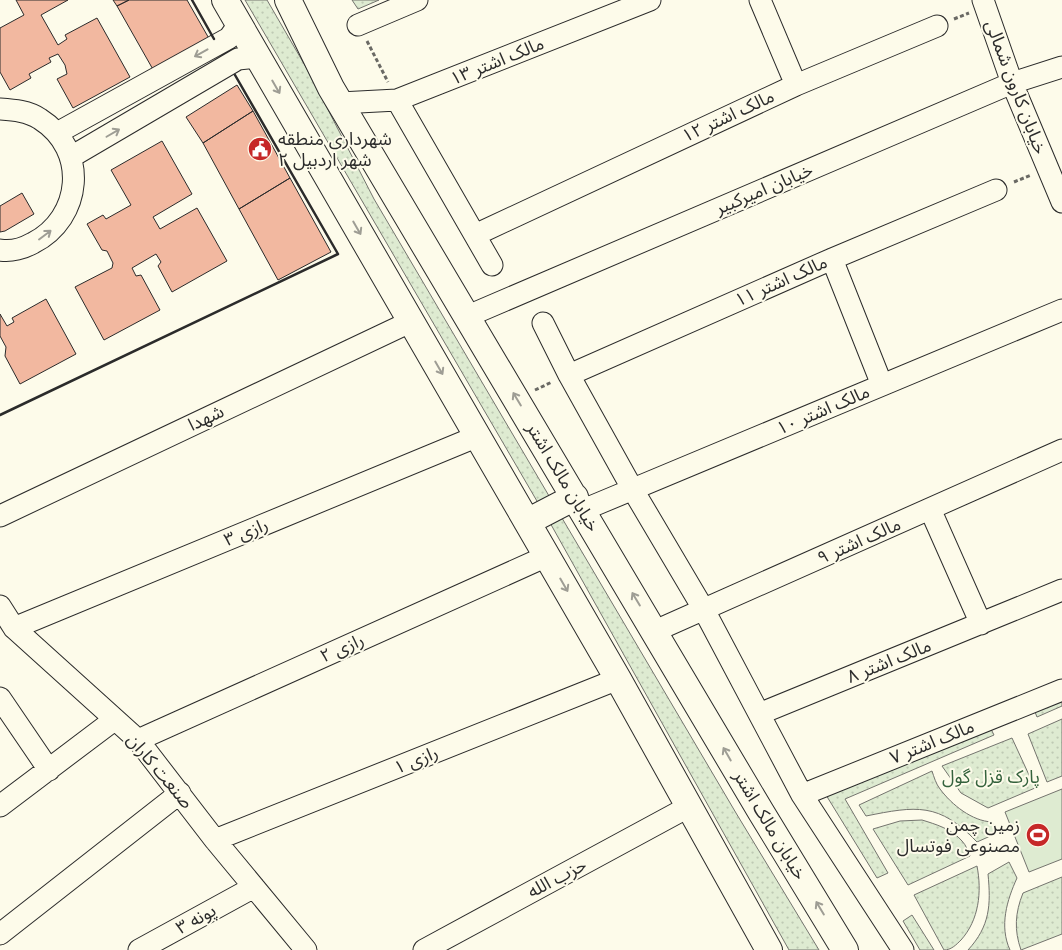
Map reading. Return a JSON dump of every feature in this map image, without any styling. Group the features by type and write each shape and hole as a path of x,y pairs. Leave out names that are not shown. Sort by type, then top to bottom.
{"main road":[{"path":"225,0 618,679 769,950"},
{"name":"خیابان مالک اشتر","path":"288,0 340,103 845,950"},
{"path":"527,522 579,504"}],"street":[{"path":"358,26 417,0"},
{"name":"مالک اشتر ۱۳","path":"340,103 397,100 650,0"},
{"path":"760,0 796,84"},
{"name":"خیابان کارون شمالی","path":"984,3 1012,83 1062,202"},
{"path":"57,133 229,38 239,24"},
{"name":"مالک اشتر ۱۲","path":"475,235 796,84 937,26"},
{"path":"70,157 238,59 258,57"},
{"name":"خیابان امیرکبیر","path":"468,316 1012,83 1062,67"},
{"path":"397,100 492,265"},
{"path":"0,109 20,110 40,119 57,133 70,157 74,179 71,201 61,221 46,237 26,247 0,250"},
{"name":"مالک اشتر ۱۱","path":"569,375 832,259 996,190"},
{"path":"832,259 882,385"},
{"name":"مالک اشتر ۱۰","path":"579,504 633,490 1062,310"},
{"name":"شهدا","path":"0,516 412,321"},
{"path":"543,323 569,375 633,490 704,610 802,795 903,950"},
{"name":"رازی ۳","path":"14,628 478,436"},
{"name":"مالک اشتر ۹","path":"655,631 1062,450"},
{"path":"930,510 981,624"},
{"name":"رازی ۲","path":"138,740 546,556"},
{"name":"مالک اشتر ۸","path":"759,714 1062,590"},
{"name":"صنعت کاران","path":"0,606 14,628 138,740 215,840 306,950"},
{"name":"رازی ۱","path":"215,840 618,679"},
{"name":"مالک اشتر ۷","path":"802,795 1062,690"},
{"path":"0,698 49,770"},
{"path":"0,806 114,720"},
{"path":"0,934 180,793"},
{"name":"حزب الله","path":"424,950 690,806"},
{"name":"پونه ۳","path":"139,950 254,887"}],"path":[{"path":"937,26 984,3"},
{"path":"358,26 397,100"},
{"path":"996,190 1048,168"},
{"path":"516,399 569,375"}],"green space":[{"path":"245,0 267,0 307,69 374,199 552,501 541,508"},
{"path":"352,0 379,0 358,9"},
{"path":"559,513 819,950 789,950 549,521"},
{"name":"پارک قزل گول","path":"1062,695 1062,706 1037,717 1033,707"},
{"name":"پارک قزل گول","path":"1062,719 1062,776 1047,782 1028,734"},
{"name":"پارک قزل گول","path":"989,725 994,735 845,799 888,873 877,878 826,795"},
{"name":"پارک قزل گول","path":"1012,738 1035,788 988,808 961,793 942,766"},
{"name":"پارک قزل گول","path":"932,771 939,787 950,801 977,819 992,822 997,833 977,842 951,820 926,810 899,810 866,816 859,805"},
{"name":"زمین چمن مصنوعی فوتسال","path":"1062,789 1062,859 1029,872 1005,812"},
{"name":"پارک قزل گول","path":"922,820 953,833 967,848 970,856 908,885 873,829 900,821"},
{"path":"1009,862 1017,878 1007,904 1005,922 1005,932 1010,950 968,950 985,924 989,905 988,874"},
{"path":"977,866 979,896 972,924 957,944 944,950 914,895"},
{"path":"1062,877 1062,934 1021,950 1016,921 1023,893"},
{"path":"912,915 934,950 920,950 903,921"}],"building":[{"path":"16,0 68,0 41,15 58,45 67,39 65,35 97,18 130,77 73,108 57,79 67,74 65,65 58,54 49,58 51,62 29,74 31,78 10,90 0,72 0,28 24,15"},
{"path":"113,0 129,0 117,6"},
{"path":"129,0 187,0 211,42 155,73 117,6"},
{"path":"237,85 253,111 203,143 186,117"},
{"path":"253,111 290,178 239,209 203,143"},
{"path":"162,141 192,194 153,217 160,229 197,208 227,261 172,292 158,266 161,262 156,254 132,268 136,276 141,275 160,310 104,340 75,287 112,268 113,263 107,251 102,250 87,224 103,215 106,219 131,205 111,170"},
{"path":"290,178 331,252 278,280 239,209"},
{"path":"22,193 34,214 0,232 0,206"},
{"path":"46,299 76,354 20,384 5,356 6,347 0,336 0,314 7,326 14,322 12,318"}],"wall":[{"path":"192,0 214,39"},
{"path":"0,415 338,254 235,75"}],"place":[{"name":"شهرداری منطقه ۲ شهر اردبیل","path":"260,149"},
{"name":"زمین چمن مصنوعی فوتسال","path":"1038,835"}]}
